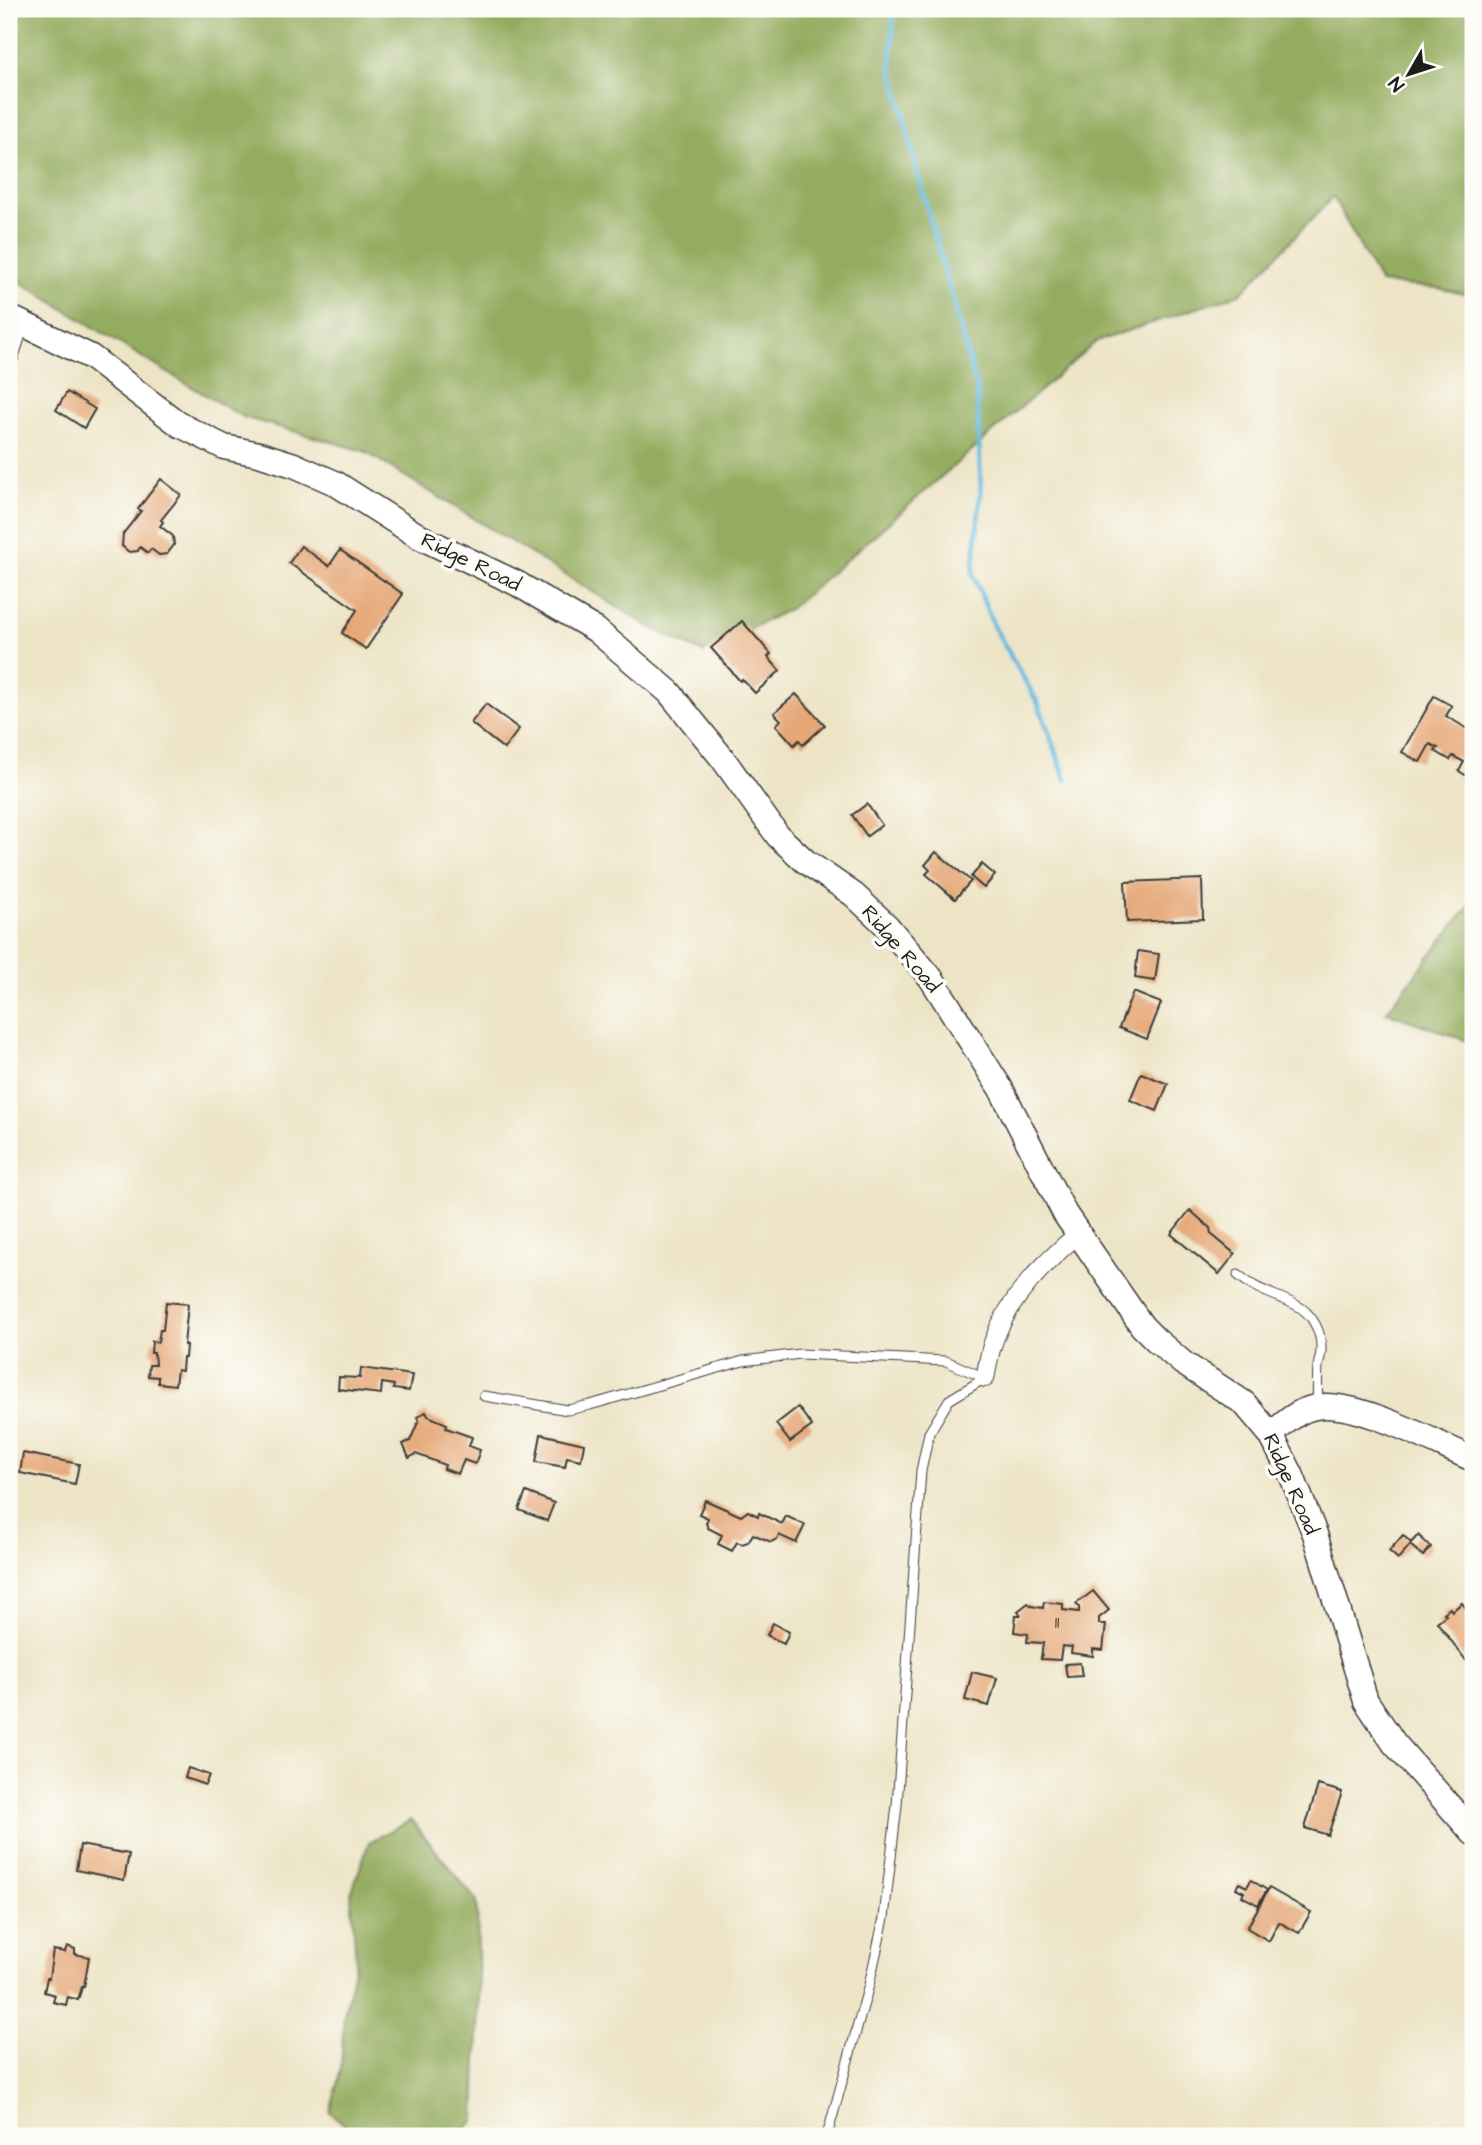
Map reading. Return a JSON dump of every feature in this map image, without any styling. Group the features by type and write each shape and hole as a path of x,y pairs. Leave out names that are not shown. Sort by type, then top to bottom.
{"street":[{"path":"9,357 14,321"},
{"name":"Ridge Road","path":"14,321 91,357 180,425 224,447 294,465 335,483 420,537 516,583 596,630 669,692 723,759 778,836 805,861 854,895 887,926 931,978 1001,1089 1041,1170 1078,1234 1129,1308 1156,1340 1183,1363 1244,1402 1271,1435 1291,1474 1315,1534 1366,1701 1394,1743 1473,1833"},
{"path":"985,1378 994,1340 1017,1296 1056,1253 1078,1234"},
{"path":"1271,1435 1293,1417 1317,1407 1337,1406 1361,1411 1473,1459"}],"lane":[{"path":"1238,1275 1251,1286 1298,1306 1310,1317 1319,1332 1321,1350 1317,1407"},
{"path":"484,1396 568,1410 743,1361 800,1354 946,1361 985,1378"},
{"path":"827,2136 869,1985 884,1919 897,1805 921,1471 929,1433 949,1400 985,1378"}],"green space":[{"path":"9,9 1473,9 1473,296 1437,288 1380,283 1333,197 1240,294 1097,341 791,608 703,653 650,627 364,451 243,417 9,275"},
{"path":"1473,901 1473,1043 1386,1012"},
{"path":"411,1820 477,1901 479,1999 475,2120 457,2136 368,2136 354,2133 330,2112 341,2069 344,2016 356,1959 351,1894 369,1842"}],"building":[{"path":"67,392 95,409 84,428 56,410"},
{"path":"161,479 181,495 161,520 163,522 160,526 173,536 174,545 167,554 159,555 151,549 148,553 140,547 138,551 129,552 122,546 123,534"},
{"path":"301,546 329,566 340,550 403,594 366,649 342,633 357,610 289,563"},
{"path":"742,621 771,654 768,657 780,671 755,693 742,679 740,681 711,648"},
{"path":"796,694 825,725 803,745 799,740 794,745 776,725 781,720 774,713"},
{"path":"1434,696 1452,706 1446,716 1473,732 1473,780 1459,771 1464,762 1453,756 1450,760 1435,751 1438,748 1430,744 1420,762 1402,752"},
{"path":"486,704 519,729 504,749 471,723"},
{"path":"867,804 882,825 867,836 852,815"},
{"path":"936,852 971,881 955,899 926,874 930,870 925,865"},
{"path":"982,864 995,875 984,888 971,877"},
{"path":"1202,879 1203,919 1127,922 1125,882"},
{"path":"1138,951 1159,954 1155,981 1135,978"},
{"path":"1133,992 1161,1003 1147,1039 1119,1028"},
{"path":"1141,1073 1168,1084 1157,1111 1130,1100"},
{"path":"1190,1210 1210,1228 1211,1234 1235,1254 1219,1274 1171,1234"},
{"path":"166,1302 188,1304 185,1358 182,1371 177,1370 175,1385 158,1383 158,1377 148,1376 149,1365 155,1365 154,1353 151,1353 152,1341 158,1342 160,1330 163,1330"},
{"path":"361,1368 412,1375 409,1391 393,1389 394,1385 382,1383 381,1394 338,1389 339,1377 360,1378"},
{"path":"798,1407 812,1426 790,1442 776,1424"},
{"path":"426,1412 428,1416 447,1424 446,1428 472,1437 469,1446 480,1450 475,1464 464,1460 458,1474 444,1469 445,1465 416,1454 409,1458 403,1444 410,1441 419,1420 417,1417"},
{"path":"541,1434 584,1444 581,1460 567,1457 565,1467 536,1462"},
{"path":"23,1453 79,1464 75,1484 20,1473"},
{"path":"526,1492 554,1503 547,1521 519,1510"},
{"path":"705,1500 741,1516 748,1511 758,1516 759,1513 782,1524 786,1516 805,1525 796,1543 779,1535 771,1542 753,1534 748,1542 737,1542 732,1551 718,1544 722,1535 708,1528 708,1518 699,1514"},
{"path":"1403,1535 1411,1543 1418,1535 1431,1547 1423,1556 1410,1545 1398,1559 1389,1551"},
{"path":"1093,1591 1109,1610 1099,1618 1099,1624 1106,1624 1103,1650 1093,1649 1093,1656 1071,1653 1072,1647 1062,1646 1060,1660 1041,1659 1043,1643 1027,1642 1028,1634 1014,1632 1016,1615 1021,1615 1018,1611 1028,1603 1043,1608 1044,1602 1063,1604 1063,1610 1079,1612 1076,1604"},
{"path":"1462,1603 1473,1618 1473,1660 1468,1663 1437,1622 1450,1608 1452,1611"},
{"path":"773,1623 789,1632 784,1644 767,1635"},
{"path":"1080,1663 1082,1676 1067,1677 1065,1664"},
{"path":"972,1672 997,1678 989,1706 965,1700"},
{"path":"188,1768 209,1775 205,1785 185,1778"},
{"path":"1318,1785 1342,1792 1328,1835 1305,1828"},
{"path":"80,1845 129,1854 124,1880 76,1870"},
{"path":"1251,1880 1267,1890 1258,1905 1242,1896 1244,1892 1236,1888 1239,1883 1247,1887"},
{"path":"1269,1888 1311,1912 1299,1933 1279,1922 1269,1941 1247,1928"},
{"path":"67,1946 75,1949 75,1954 89,1957 84,1987 78,2000 68,1997 66,2005 53,2002 55,1995 44,1992 53,1950 65,1952"}],"waterway":[{"path":"894,9 891,63 919,178 977,389 981,490 973,574 994,627 1038,703 1066,780"}]}
